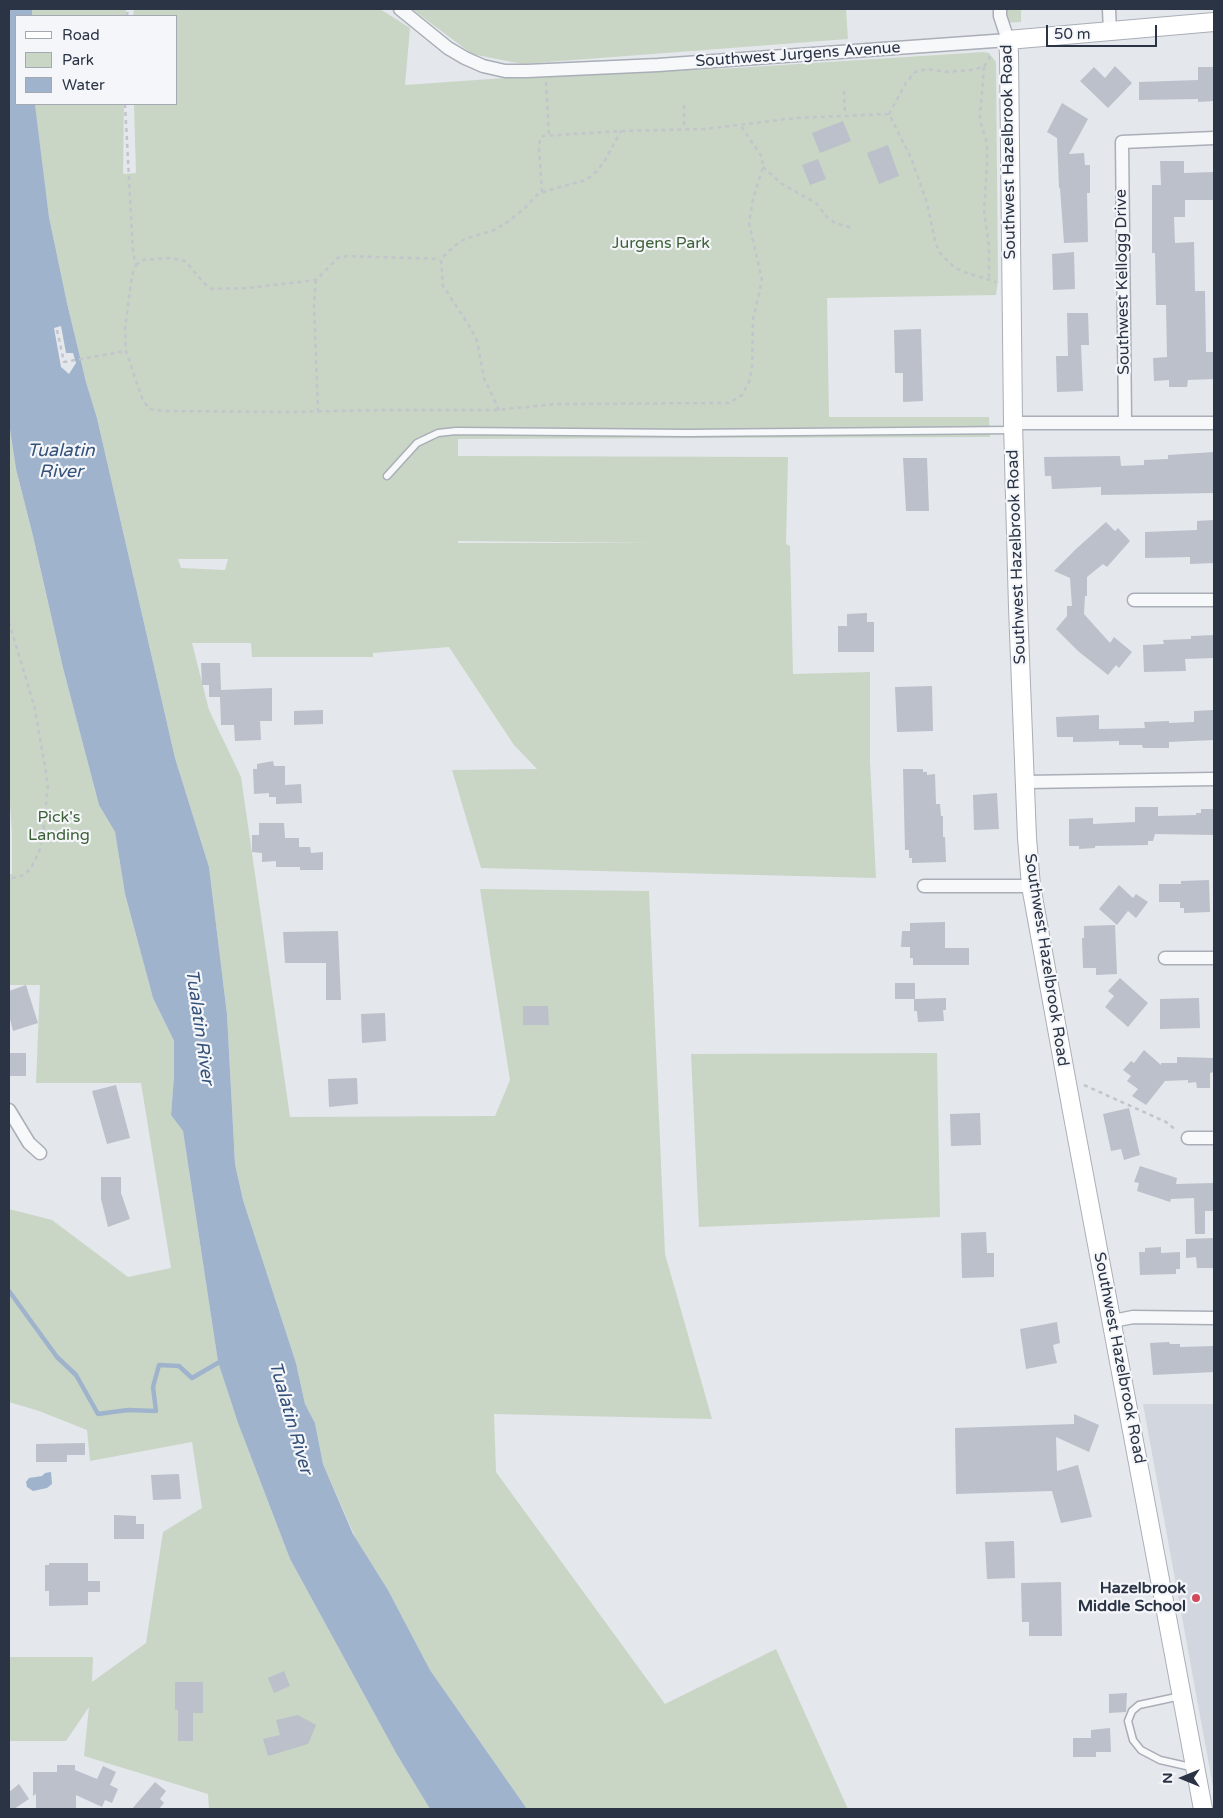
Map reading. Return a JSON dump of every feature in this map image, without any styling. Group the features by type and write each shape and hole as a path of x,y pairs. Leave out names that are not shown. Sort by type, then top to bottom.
{"street":[{"name":"Southwest Jurgens Avenue","path":"400,9 448,48 483,66 505,71 545,71 658,65 1008,40 1214,22"},
{"name":"Southwest Hazelbrook Road","path":"1000,9 1000,16 1008,40 1013,426 1018,607 1027,838 1032,886 1068,1089 1204,1809"},
{"path":"1109,9 1110,32"},
{"name":"Southwest Kellogg Drive","path":"1125,422 1122,142 1214,138"},
{"path":"1013,426 1125,422 1214,423"},
{"path":"1134,600 1214,600"},
{"path":"1026,782 1214,779"},
{"path":"924,886 1032,886"},
{"path":"1165,958 1214,958"},
{"path":"9,1110 29,1143 40,1153"},
{"path":"1188,1138 1214,1138"},
{"path":"1113,1321 1133,1317 1214,1318"}],"lane":[{"path":"387,476 417,443 438,433 456,431 688,433 1013,426"},
{"path":"1182,1696 1139,1705 1132,1711 1128,1721 1133,1740 1141,1750 1160,1760 1196,1769"}],"path":[{"path":"989,279 984,211 987,166 986,142 980,124 980,117 984,66 992,53"},
{"path":"889,114 906,83 915,72 928,69 944,72 984,66"},
{"path":"545,71 549,136"},
{"path":"844,91 845,115"},
{"path":"125,105 136,264 132,275 125,329 126,351 143,402 150,409 228,412 499,410 556,404 729,403 742,395 747,388 751,375 753,320 762,280 749,223 763,167 762,157 741,126"},
{"path":"684,105 684,129"},
{"path":"889,114 912,160 927,204 939,252 954,267 964,272 1012,287"},
{"path":"542,192 540,143 544,136 741,126 796,118 889,114"},
{"path":"499,410 484,378 477,341 443,286 441,260 453,247 465,239 494,230 509,222 542,192 586,180 604,162 620,131"},
{"path":"763,167 782,184 816,203 826,216 835,223 852,228"},
{"path":"136,264 142,260 170,258 185,261 205,284 212,289 248,288 316,280 339,257 441,260"},
{"path":"316,280 314,304 318,412"},
{"path":"57,330 64,362 126,351"},
{"path":"9,622 35,709 48,785 38,852 31,868 24,875 9,879"},
{"path":"1068,1089 1083,1084 1166,1122 1188,1138"}],"shaded area":[{"name":"Hazelbrook Middle School","path":"1143,1404 1214,1404 1214,1792"}],"green space":[{"path":"32,9 126,9 126,15 32,15"},
{"name":"Jurgens Park","path":"134,9 380,9 410,28 405,85 519,77 736,68 984,52 989,53 996,62 998,281 996,295 827,298 829,417 989,417 990,437 458,439 458,456 788,457 786,544 790,546 793,674 870,672 870,761 876,878 481,868 452,770 537,769 514,745 449,647 373,653 373,657 252,657 251,643 192,643 209,710 241,777 290,1117 495,1116 510,1080 480,889 649,891 665,1254 712,1419 494,1414 496,1472 665,1704 776,1649 848,1809 527,1809 430,1670 388,1590 356,1539 323,1464 315,1423 305,1404 296,1363 243,1200 235,1164 227,1014 209,867 175,758 97,418 86,382 67,303 49,217 35,105 124,105 123,174 136,173 134,105 178,105 178,15 133,15","holes":["458,541 655,543 458,543","178,559 228,559 225,570 181,568"]},
{"path":"412,9 846,9 848,39 522,64 472,54"},
{"path":"1004,9 1021,9 1021,22 1004,23"},
{"name":"Pick's Landing","path":"9,423 16,469 63,668 99,805 115,832 125,894 153,998 174,1041 171,1115 183,1131 218,1362 238,1423 290,1559 396,1753 430,1809 209,1809 208,1794 84,1756 89,1707 66,1741 9,1741 9,1657 93,1657 92,1682 146,1643 163,1532 202,1508 192,1442 90,1461 87,1430 39,1411 9,1402 9,1209 52,1220 128,1277 171,1268 141,1083 36,1083 40,985 9,985 9,874 12,874 12,833 9,789"},
{"path":"937,1053 940,1217 699,1227 691,1054"}],"water":[{"name":"Tualatin River","path":"9,9 32,9 32,15 15,15 15,105 35,105 49,217 67,303 86,382 97,418 175,758 209,867 227,1014 235,1164 243,1200 296,1363 305,1404 315,1423 323,1464 353,1534 388,1590 430,1670 527,1809 430,1809 396,1753 290,1559 238,1423 218,1362 183,1131 171,1115 174,1041 153,998 125,894 115,832 99,805 63,668 16,469 9,423"},
{"path":"51,1472 52,1484 47,1488 33,1491 27,1487 26,1482 29,1478"}],"pier":[{"path":"61,326 66,353 73,353 76,363 69,374 61,367 54,328"}],"building":[{"path":"1115,66 1132,83 1108,108 1080,81 1094,67 1105,78"},
{"path":"1198,67 1214,67 1214,101 1198,102 1198,99 1139,100 1139,82 1198,80"},
{"path":"1062,103 1088,119 1069,154 1084,153 1085,165 1090,165 1090,193 1087,193 1088,242 1064,243 1057,138 1047,132"},
{"path":"843,121 851,141 820,153 812,133"},
{"path":"888,145 899,176 879,184 867,153"},
{"path":"818,159 826,179 810,185 802,165"},
{"path":"1160,161 1184,161 1184,173 1214,172 1214,200 1185,200 1185,217 1174,217 1175,243 1194,242 1195,291 1205,291 1206,352 1214,352 1214,379 1188,380 1187,387 1169,387 1169,380 1154,381 1153,358 1167,357 1166,305 1156,305 1155,253 1152,253 1152,185 1161,185"},
{"path":"1074,252 1075,289 1053,290 1052,254"},
{"path":"1067,313 1088,313 1089,345 1081,345 1083,391 1057,392 1056,356 1068,356"},
{"path":"921,329 923,401 903,402 903,373 895,373 894,330"},
{"path":"1214,452 1214,493 1101,495 1101,487 1052,489 1051,476 1045,476 1044,457 1120,456 1121,466 1144,465 1144,460 1168,459 1168,455"},
{"path":"903,458 927,458 929,511 906,511"},
{"path":"1214,520 1214,563 1190,564 1190,557 1145,558 1145,532 1197,530 1197,521"},
{"path":"1106,522 1115,531 1118,528 1130,541 1107,567 1103,564 1087,577 1087,596 1085,596 1084,614 1110,643 1114,637 1132,652 1119,668 1116,665 1108,675 1078,651 1056,629 1067,616 1067,606 1072,606 1070,578 1054,571"},
{"path":"867,613 867,622 874,622 874,652 838,652 838,626 847,626 847,614"},
{"path":"1214,635 1214,658 1185,659 1186,671 1144,672 1143,645 1164,644 1163,640 1191,639 1191,636"},
{"path":"201,663 220,663 221,690 272,688 272,721 260,721 261,740 235,741 234,725 221,725 220,697 209,697 209,685 202,685"},
{"path":"932,686 933,731 897,732 895,687"},
{"path":"323,710 323,724 294,725 294,711"},
{"path":"1214,710 1214,740 1169,742 1169,748 1143,748 1142,745 1119,745 1119,741 1073,742 1073,737 1057,737 1056,717 1099,715 1099,729 1145,728 1144,722 1194,722 1194,711"},
{"path":"273,761 274,766 285,766 285,785 301,784 302,803 276,804 276,797 269,797 269,793 254,794 253,769 257,769 257,764"},
{"path":"903,769 923,769 923,772 927,772 927,775 935,774 936,804 940,804 941,816 943,816 946,862 912,863 912,858 909,858 909,850 905,850"},
{"path":"997,793 999,829 974,830 973,795"},
{"path":"1135,807 1158,807 1158,816 1196,815 1196,813 1201,813 1201,809 1214,809 1214,835 1155,834 1153,841 1148,841 1148,845 1095,846 1095,848 1079,849 1079,846 1069,846 1069,819 1093,818 1093,824 1135,822"},
{"path":"259,823 284,823 285,838 299,838 299,847 310,847 311,853 323,852 323,870 300,870 300,867 276,867 276,861 262,862 262,853 252,852 252,835 259,835"},
{"path":"1209,880 1210,912 1184,913 1184,908 1180,908 1180,902 1159,902 1159,884 1181,884 1181,881"},
{"path":"1119,885 1133,898 1136,894 1148,902 1136,918 1128,911 1117,925 1099,909"},
{"path":"945,922 945,948 969,948 969,965 913,965 913,958 910,958 910,947 901,947 902,931 910,931 910,923"},
{"path":"1115,925 1117,974 1096,975 1096,968 1083,968 1082,938 1084,938 1084,926"},
{"path":"338,931 341,1000 326,1000 326,963 285,963 283,932"},
{"path":"1120,978 1148,1003 1128,1027 1105,1007 1114,996 1108,991"},
{"path":"895,983 915,983 915,999 946,998 946,1010 943,1010 944,1021 918,1022 917,1011 914,1011 914,999 895,999"},
{"path":"26,985 38,1023 13,1031 9,1015 9,991"},
{"path":"1199,998 1200,1028 1160,1029 1160,999"},
{"path":"523,1006 548,1006 549,1025 523,1025"},
{"path":"385,1013 386,1041 362,1043 361,1014"},
{"path":"1144,1050 1161,1065 1161,1063 1177,1063 1177,1057 1214,1058 1214,1072 1210,1073 1210,1088 1197,1088 1196,1082 1188,1083 1188,1080 1165,1081 1146,1105 1132,1096 1138,1089 1127,1081 1131,1076 1123,1070 1131,1061 1134,1063"},
{"path":"10,1053 26,1053 26,1076 10,1076"},
{"path":"357,1078 358,1104 329,1107 328,1079"},
{"path":"116,1085 130,1138 107,1144 92,1091"},
{"path":"1129,1108 1140,1155 1124,1160 1121,1149 1111,1151 1103,1114"},
{"path":"980,1113 981,1145 951,1146 950,1114"},
{"path":"1140,1166 1177,1178 1176,1184 1214,1183 1214,1211 1205,1211 1205,1234 1195,1234 1194,1198 1171,1199 1170,1202 1137,1191 1139,1183 1134,1182"},
{"path":"101,1177 121,1177 121,1193 130,1219 108,1227 101,1199"},
{"path":"986,1232 987,1253 994,1253 994,1277 962,1278 961,1233"},
{"path":"1214,1238 1214,1268 1197,1268 1196,1257 1186,1258 1186,1239"},
{"path":"1161,1247 1161,1253 1180,1252 1180,1269 1176,1269 1176,1274 1140,1275 1139,1252 1145,1252 1145,1248"},
{"path":"1057,1322 1060,1343 1053,1345 1057,1363 1026,1369 1020,1329"},
{"path":"1169,1342 1170,1344 1180,1344 1180,1347 1214,1346 1214,1372 1153,1375 1150,1343"},
{"path":"1074,1414 1099,1425 1089,1452 1056,1437 1057,1471 1078,1465 1092,1517 1061,1523 1052,1491 956,1494 955,1428 1074,1424"},
{"path":"85,1443 85,1455 67,1455 67,1462 36,1462 36,1444"},
{"path":"179,1474 181,1499 153,1500 151,1475"},
{"path":"114,1515 136,1516 136,1524 144,1524 144,1539 114,1539"},
{"path":"1014,1541 1015,1578 987,1579 985,1542"},
{"path":"49,1563 88,1563 88,1581 100,1581 100,1592 88,1592 88,1605 49,1606 49,1591 45,1591 45,1565 49,1565"},
{"path":"1061,1582 1062,1636 1029,1636 1029,1622 1022,1622 1021,1583"},
{"path":"284,1671 290,1686 274,1693 268,1678"},
{"path":"175,1682 203,1682 203,1713 193,1713 193,1741 178,1741 178,1710 175,1710"},
{"path":"1127,1693 1126,1712 1109,1713 1109,1694"},
{"path":"298,1715 316,1725 308,1744 268,1756 263,1739 280,1735 276,1720"},
{"path":"1110,1728 1111,1752 1096,1752 1096,1757 1073,1757 1073,1738 1091,1738 1091,1730"},
{"path":"57,1765 75,1765 75,1770 97,1779 103,1766 116,1772 110,1785 118,1789 112,1803 105,1800 102,1807 76,1795 76,1809 36,1809 36,1794 33,1796 33,1772 57,1772"},
{"path":"155,1782 166,1791 160,1799 164,1803 159,1809 132,1809"},
{"path":"19,1784 29,1799 14,1809 9,1809 9,1792"}],"waterway":[{"path":"9,1291 57,1357 76,1375 98,1414 128,1410 156,1411 153,1387 159,1365 179,1366 192,1378 223,1360"}],"place":[{"name":"Hazelbrook Middle School","path":"1196,1598"}]}
